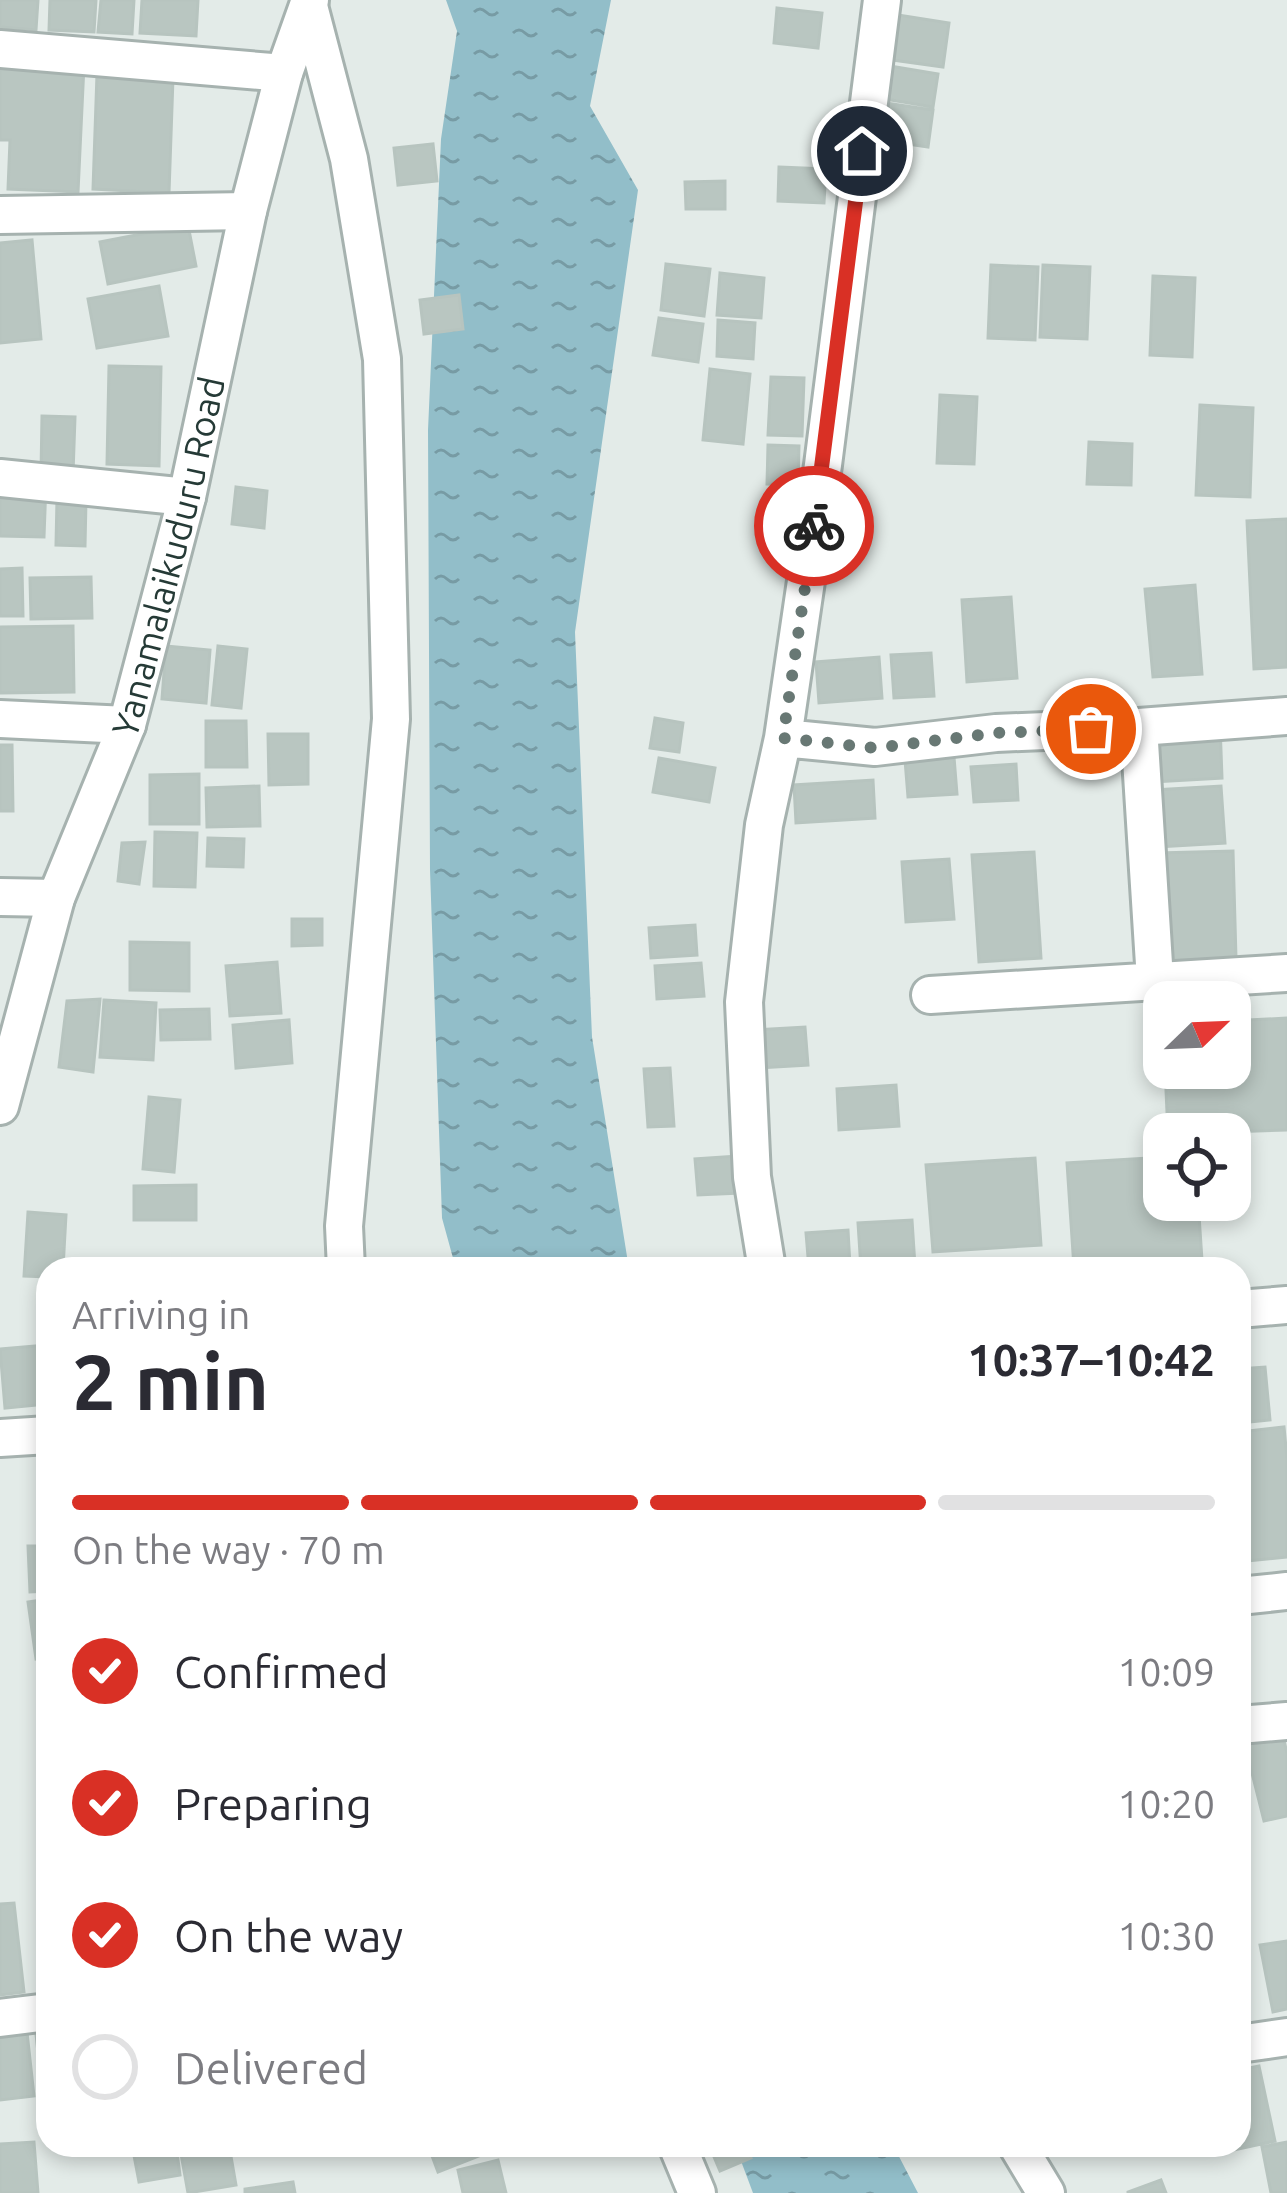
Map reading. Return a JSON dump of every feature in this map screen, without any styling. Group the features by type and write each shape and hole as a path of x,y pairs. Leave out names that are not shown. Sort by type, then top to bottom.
{"street":[{"path":"765,1257 752,1178 744,1002 764,825 783,738 823,465 882,0"},
{"path":"309,3 350,159 382,359 391,719 344,1226 345,1257"},
{"name":"Yanamalaikuduru Road","path":"1,1093 56,898 127,725 188,497 248,212 284,73 309,3"},
{"path":"0,50 284,73"},
{"path":"0,215 248,212"},
{"path":"0,478 188,497"},
{"path":"783,738 875,748 996,733 1287,716"},
{"path":"0,719 127,725"},
{"path":"1139,727 1156,980"},
{"path":"0,897 56,898"},
{"path":"930,995 1287,973"},
{"path":"1251,1308 1287,1305"},
{"path":"0,1438 36,1436"},
{"path":"1251,1595 1287,1592"},
{"path":"1251,1724 1287,1720"},
{"path":"0,2018 36,2014"},
{"path":"1251,2042 1287,2037"},
{"path":"682,2157 697,2193"},
{"path":"1024,2157 1046,2193"}],"water":[{"path":"446,0 611,0 590,106 638,190 575,632 592,1037 627,1257 453,1257 442,1218 430,870 428,430 441,139 457,31"},
{"path":"740,2157 899,2157 918,2193 753,2193"}],"building":[{"path":"0,0 38,0 36,30 0,27"},
{"path":"50,0 96,0 94,32 49,30"},
{"path":"101,0 134,0 132,34 98,32"},
{"path":"142,0 198,0 196,36 140,33"},
{"path":"777,8 822,13 818,48 774,43"},
{"path":"898,15 949,23 943,67 892,60"},
{"path":"0,61 84,65 78,192 8,189 10,140 0,140"},
{"path":"890,66 938,74 933,107 885,99"},
{"path":"97,74 173,78 169,193 93,189"},
{"path":"886,103 933,110 928,147 881,140"},
{"path":"433,144 437,181 398,185 394,148"},
{"path":"779,167 826,169 824,203 778,201"},
{"path":"725,181 725,209 686,209 685,182"},
{"path":"188,225 196,266 108,284 100,242"},
{"path":"32,240 41,339 0,343 0,243"},
{"path":"666,264 710,269 704,316 661,310"},
{"path":"991,265 1038,267 1035,340 988,338"},
{"path":"1043,265 1090,267 1087,339 1040,337"},
{"path":"720,273 764,278 761,318 717,315"},
{"path":"1153,276 1195,278 1192,357 1150,355"},
{"path":"159,286 168,336 97,348 88,299"},
{"path":"459,295 463,329 424,334 420,300"},
{"path":"659,318 703,324 698,362 653,355"},
{"path":"718,320 755,323 753,359 717,356"},
{"path":"109,366 161,367 159,466 107,464"},
{"path":"710,369 750,374 743,444 703,440"},
{"path":"771,377 804,378 802,436 768,435"},
{"path":"940,395 977,397 974,464 937,463"},
{"path":"1200,405 1253,408 1250,497 1196,495"},
{"path":"42,416 75,417 73,474 41,473"},
{"path":"1089,442 1132,444 1131,485 1087,484"},
{"path":"768,445 799,446 798,485 767,484"},
{"path":"0,482 46,483 44,537 0,536"},
{"path":"236,487 267,491 264,528 232,524"},
{"path":"57,499 86,500 85,546 56,545"},
{"path":"1287,519 1287,667 1254,669 1247,521"},
{"path":"22,568 23,616 0,616 0,569"},
{"path":"91,577 92,618 31,619 30,578"},
{"path":"1195,585 1202,674 1153,677 1145,589"},
{"path":"1011,597 1017,678 967,682 962,600"},
{"path":"73,626 74,692 0,693 0,627"},
{"path":"166,646 210,650 206,703 162,699"},
{"path":"218,646 247,649 241,708 212,705"},
{"path":"931,653 934,696 894,698 891,655"},
{"path":"879,657 882,698 819,703 816,662"},
{"path":"655,718 683,723 679,752 650,748"},
{"path":"206,721 246,721 247,767 206,767"},
{"path":"1220,724 1222,778 1154,782 1151,727"},
{"path":"268,734 308,734 308,784 269,785"},
{"path":"0,745 12,745 13,811 0,811"},
{"path":"954,757 957,794 908,797 905,760"},
{"path":"659,758 715,768 709,802 653,792"},
{"path":"1016,764 1018,800 974,802 971,767"},
{"path":"199,774 199,824 150,824 150,775"},
{"path":"873,780 875,818 796,823 794,785"},
{"path":"259,786 260,826 207,827 206,788"},
{"path":"1221,786 1225,843 1158,847 1154,790"},
{"path":"155,832 197,833 195,887 154,886"},
{"path":"208,838 244,839 243,867 207,866"},
{"path":"145,842 139,884 118,881 122,843"},
{"path":"1233,851 1236,958 1162,961 1158,853"},
{"path":"1034,852 1041,958 979,962 972,855"},
{"path":"949,859 954,919 906,922 902,862"},
{"path":"292,919 322,919 322,945 292,946"},
{"path":"695,925 697,955 651,958 649,928"},
{"path":"130,942 189,943 189,991 130,990"},
{"path":"277,962 281,1013 230,1016 226,966"},
{"path":"701,963 704,996 657,999 655,966"},
{"path":"100,999 93,1072 59,1067 67,1001"},
{"path":"104,1000 156,1003 153,1060 100,1057"},
{"path":"209,1009 210,1039 161,1040 160,1010"},
{"path":"1287,1018 1287,1130 1251,1131 1251,1113 1167,1113 1166,1089 1251,1089 1251,1020"},
{"path":"289,1020 292,1063 236,1068 233,1025"},
{"path":"805,1027 808,1065 756,1068 753,1030"},
{"path":"670,1068 674,1126 648,1127 644,1069"},
{"path":"896,1085 899,1126 839,1130 837,1089"},
{"path":"149,1097 180,1100 174,1172 143,1169"},
{"path":"737,1156 740,1193 698,1195 695,1159"},
{"path":"1035,1158 1041,1245 933,1252 926,1165"},
{"path":"1143,1158 1143,1221 1199,1221 1202,1257 1073,1257 1067,1163"},
{"path":"196,1185 196,1220 134,1220 134,1186"},
{"path":"28,1212 66,1215 64,1257 36,1257 36,1276 24,1276"},
{"path":"912,1220 914,1257 860,1257 858,1223"},
{"path":"848,1230 850,1257 808,1257 806,1233"},
{"path":"36,1346 36,1405 5,1408 0,1349"},
{"path":"1265,1367 1270,1420 1251,1422 1251,1368"},
{"path":"1284,1427 1287,1557 1251,1561 1251,1431"},
{"path":"28,1546 36,1546 36,1592 30,1592"},
{"path":"36,1601 36,1659 28,1602"},
{"path":"1282,1732 1287,1753 1287,1816 1264,1821 1251,1769 1251,1739"},
{"path":"14,1903 24,1992 0,1995 0,1904"},
{"path":"1287,1941 1287,2009 1273,2012 1260,1945"},
{"path":"26,2023 34,2096 0,2100 0,2026"},
{"path":"1259,2066 1275,2141 1251,2146 1251,2068"},
{"path":"34,2142 38,2193 0,2193 0,2144"},
{"path":"1287,2142 1287,2193 1271,2193 1262,2147"},
{"path":"134,2157 178,2157 180,2175 139,2182"},
{"path":"182,2157 231,2157 236,2185 188,2193"},
{"path":"432,2157 476,2157 438,2172"},
{"path":"714,2157 751,2157 751,2158 720,2171"},
{"path":"498,2160 506,2193 463,2193 458,2170"},
{"path":"1161,2180 1166,2193 1128,2193 1128,2192"},
{"path":"293,2182 295,2193 245,2193 245,2189"}],"way so far":[{"path":"814,526 783,738 875,748 996,733 1091,729"}],"route":[{"path":"814,526 862,151"}]}
